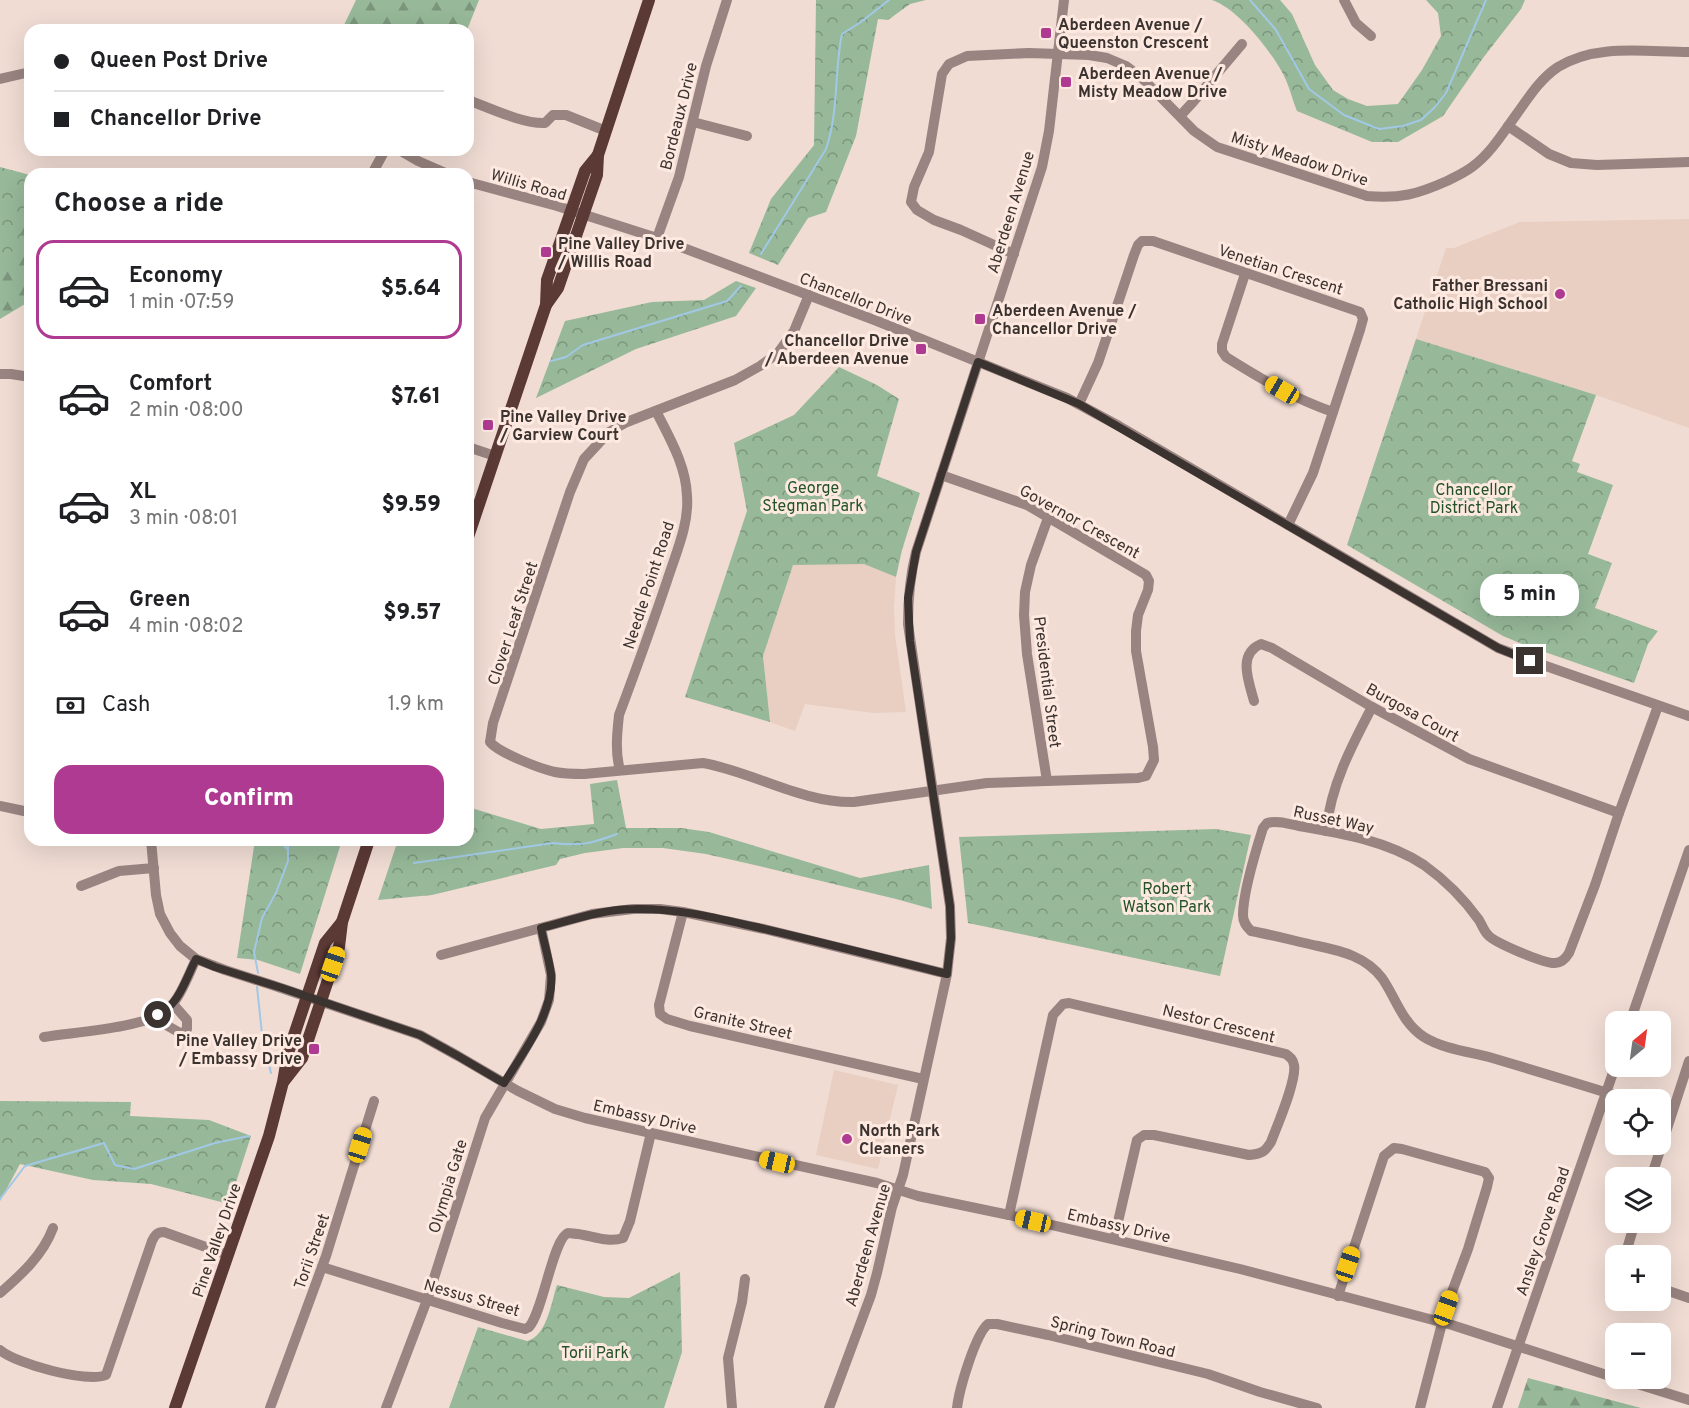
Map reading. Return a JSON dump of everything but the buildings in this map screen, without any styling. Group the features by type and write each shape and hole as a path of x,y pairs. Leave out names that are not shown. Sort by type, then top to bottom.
{"main road":[{"path":"474,519 546,305 558,288 585,171 598,155 649,0"},
{"name":"Pine Valley Drive","path":"283,1082 302,1058 339,947 342,922 367,846"},
{"name":"Pine Valley Drive","path":"175,1408 269,1136 288,1053 325,943 342,922"}],"street":[{"name":"Bordeaux Drive","path":"657,238 679,177 706,66 727,0"},
{"name":"Aberdeen Avenue","path":"829,1408 871,1295 892,1208 903,1175 947,974 951,938 950,906 910,641 908,598 916,552 1042,167 1049,131 1064,0"},
{"path":"1344,0 1356,23 1371,36"},
{"path":"1180,116 1242,44"},
{"name":"Misty Meadow Drive","path":"1014,254 934,220 917,210 911,202 929,152 942,74 949,64 968,56 1018,53 1089,55 1107,58 1126,66 1143,79 1194,131 1217,147 1367,196 1387,198 1424,192 1471,168 1492,147 1544,78 1560,66 1597,52 1689,52"},
{"path":"0,79 24,73"},
{"path":"474,102 518,118 540,123 545,123 553,115 566,115 606,131"},
{"path":"693,122 747,136"},
{"path":"1508,126 1549,154 1571,163 1597,165 1689,162"},
{"path":"409,156 434,168"},
{"name":"Willis Road","path":"474,184 577,213"},
{"name":"Chancellor Drive","path":"577,213 657,238 877,321 1079,404 1498,648 1689,716"},
{"name":"Venetian Crescent","path":"1079,404 1098,363 1134,255 1142,241 1153,241 1360,312 1363,319 1313,473 1288,525"},
{"path":"1245,274 1222,344 1222,351 1226,357 1282,390 1333,412"},
{"name":"Clover Leaf Street","path":"809,296 794,331 778,353 747,374 726,384 627,422 609,432 597,443 580,466 493,723 490,742 494,747 553,772 570,774 703,763 815,799 838,802 854,802 933,789"},
{"path":"0,374 24,376"},
{"name":"Needle Point Road","path":"620,770 616,743 619,715 678,549 687,509 686,485 680,464 674,446 656,411"},
{"path":"474,449 495,456"},
{"name":"Governor Crescent","path":"933,789 987,783 1138,778 1146,776 1154,760 1136,651 1138,615 1148,590 1149,581 1146,575 1027,505 941,475"},
{"name":"Presidential Street","path":"1047,781 1027,654 1024,615 1025,592 1031,565 1048,518"},
{"name":"Burgosa Court","path":"1254,701 1245,666 1250,652 1260,644 1272,648 1372,707 1469,759 1619,813"},
{"name":"Russet Way","path":"1605,1092 1437,1044 1424,1037 1410,1025 1400,1011 1383,979 1362,960 1334,948 1251,931 1245,926 1243,916 1246,894 1263,828 1268,823 1326,831 1370,841 1404,854 1424,865 1453,889 1495,941 1542,961 1554,964 1565,959 1595,885 1658,706"},
{"path":"1326,831 1336,783 1347,753 1372,707"},
{"path":"0,806 24,811"},
{"path":"44,1037 133,1023 158,1015 173,1004 196,959 180,946 164,924 158,904 152,846"},
{"path":"1634,1011 1689,850"},
{"path":"81,886 119,871 154,868"},
{"path":"441,955 592,914 618,910 660,909 802,938 947,974"},
{"name":"Granite Street","path":"683,912 659,1005 660,1014 667,1019 923,1079"},
{"name":"Olympia Gate","path":"386,1408 427,1300 484,1118 541,1022 549,1000 551,975 541,928"},
{"name":"Embassy Drive","path":"196,959 420,1035 531,1098 555,1109 585,1118 877,1183 918,1196 1010,1215 1240,1269 1443,1323 1605,1374"},
{"name":"Nestor Crescent","path":"1010,1215 1053,1015 1063,1004 1068,1003 1165,1025 1290,1056 1294,1067 1291,1085 1271,1142 1266,1150 1259,1154 1249,1155 1154,1135 1144,1135 1137,1140 1114,1239"},
{"path":"158,1015 166,1025 182,1034 187,1029 187,1020 173,1004"},
{"path":"1655,1167 1689,1060"},
{"name":"Ansley Grove Road","path":"1497,1408 1605,1095"},
{"name":"Torii Street","path":"270,1408 322,1267 374,1101"},
{"name":"Nessus Street","path":"322,1267 525,1329 532,1324 536,1315 558,1248 566,1235 570,1233 606,1240 623,1238 630,1221 651,1133"},
{"path":"1338,1296 1384,1156 1394,1148 1402,1149 1485,1172 1489,1178 1468,1249 1446,1308 1420,1408"},
{"path":"0,1293 36,1258 48,1242 53,1228"},
{"path":"0,1350 14,1359 33,1366 99,1378 106,1375 152,1241 158,1232 164,1232 228,1255"},
{"path":"732,1408 728,1358 742,1302 745,1279"},
{"path":"1671,1292 1689,1298"},
{"name":"Spring Town Road","path":"957,1408 975,1346 982,1329 988,1324 997,1324 1208,1374 1317,1408"},
{"name":"Embassy Drive","path":"1653,1389 1689,1400"}],"shaded area":[{"name":"Father Bressani Catholic High School","path":"1689,219 1689,428 1596,395 1416,339 1446,248 1454,248 1520,222"},
{"path":"793,564 864,564 896,577 895,635 906,712 873,713 805,704 795,731 770,722 763,656"},
{"path":"834,1070 898,1085 878,1169 816,1155"}],"green space":[{"path":"356,0 479,0 469,24 344,24"},
{"path":"816,0 926,0 910,4 888,20 878,19 856,136 826,212 808,218 778,265 749,253 771,199 814,145"},
{"path":"1212,0 1280,0 1292,14 1315,65 1333,90 1367,106 1398,104 1422,70 1441,36 1438,13 1426,0 1525,0 1521,9 1483,58 1443,116 1398,142 1372,142 1297,111 1277,63 1261,42 1242,20 1222,4"},
{"path":"0,167 24,173 24,227 0,275"},
{"path":"24,213 24,305 0,319 0,240"},
{"path":"736,281 756,288 736,316 636,349 536,398 565,321 652,302 704,300"},
{"name":"Chancellor District Park","path":"1416,339 1596,395 1572,461 1580,464 1577,472 1613,485 1588,554 1612,563 1595,608 1658,631 1648,644 1634,683 1503,636 1347,545"},
{"name":"George Stegman Park","path":"839,367 877,385 899,399 877,476 920,493 896,577 864,564 793,565 763,656 770,722 685,697 747,511 734,443 794,415"},
{"path":"617,780 626,828 681,828 709,832 860,878 929,865 932,909 759,866 706,854 663,848 623,848 585,853 560,859 556,865 432,895 378,900 396,846 474,846 474,809 541,829 594,824 590,784"},
{"name":"Robert Watson Park","path":"1216,829 1251,835 1220,976 968,923 959,837"},
{"path":"254,846 340,846 300,974 258,960 237,958"},
{"path":"0,1101 131,1102 130,1116 209,1120 251,1136 229,1204 151,1184 93,1180 20,1164 0,1201"},
{"name":"Torii Park","path":"680,1272 682,1352 664,1408 449,1408 478,1327 527,1341 534,1338 544,1326 557,1285 604,1297 629,1298"},
{"path":"1528,1378 1641,1408 1518,1408"}],"waterway":[{"path":"761,254 826,149 833,121 842,34 889,0"},
{"path":"1250,0 1276,30 1309,89 1344,115 1379,129 1403,126 1421,120 1435,107 1446,93 1486,0"},
{"path":"551,361 566,357 583,345 727,301 741,286"},
{"path":"414,863 553,843 585,843 617,834"},
{"path":"284,846 288,850"},
{"path":"258,973 254,952 262,918 276,893 288,861 288,846"},
{"path":"257,987 262,1034 271,1073"},
{"path":"0,1199 25,1166 104,1143 115,1165 134,1169 215,1143 249,1136"}],"place":[{"name":"Aberdeen Avenue / Queenston Crescent","path":"1046,33"},
{"name":"Aberdeen Avenue / Misty Meadow Drive","path":"1066,82"},
{"name":"Pine Valley Drive / Willis Road","path":"546,252"},
{"name":"Father Bressani Catholic High School","path":"1560,294"},
{"name":"Aberdeen Avenue / Chancellor Drive","path":"980,319"},
{"name":"Chancellor Drive / Aberdeen Avenue","path":"921,349"},
{"name":"Pine Valley Drive / Garview Court","path":"488,425"},
{"name":"Pine Valley Drive / Embassy Drive","path":"314,1049"},
{"name":"North Park Cleaners","path":"847,1139"}],"route":[{"path":"158,1015 173,1004 196,959 420,1035 504,1083 541,1022 549,1000 551,975 541,928 592,914 633,909 683,912 796,936 947,974 951,951 950,906 910,641 908,598 916,552 978,362 1079,404 1498,648 1530,661"}]}
